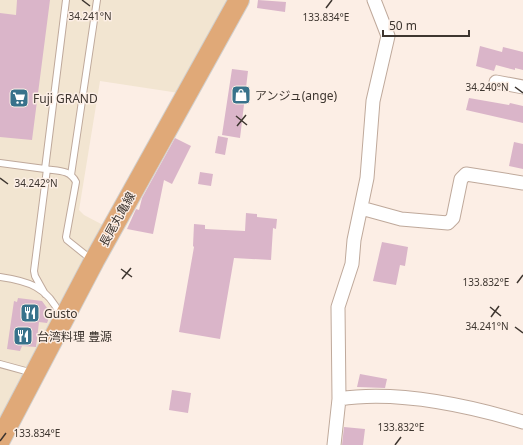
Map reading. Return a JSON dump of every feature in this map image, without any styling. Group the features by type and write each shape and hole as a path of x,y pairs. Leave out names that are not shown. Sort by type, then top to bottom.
{"main road":[{"name":"長尾丸亀線","path":"0,440 94,261 239,0"}],"street":[{"path":"334,445 339,399 338,307 352,264 354,240 367,178 373,101 388,36 374,0"},
{"path":"496,82 523,87"},
{"path":"360,208 401,219 448,222 453,218 461,179 466,174 523,182"},
{"path":"339,399 361,396 383,396 429,401 493,413 523,422"}],"lane":[{"path":"45,294 35,276 34,271 66,0"},
{"path":"71,175 97,0"},
{"path":"0,164 68,172 71,175 76,182 66,240 94,261"},
{"path":"0,277 17,279 36,286 54,302 62,320"},
{"path":"1,364 35,374"}],"shaded area":[{"path":"0,0 233,0 179,93 100,81 79,210 84,215 103,225 0,420"}],"building":[{"path":"17,0 50,0 32,140 0,137 0,13 16,15"},
{"path":"258,0 286,2 285,12 257,8"},
{"path":"480,46 502,52 503,47 523,52 523,70 515,68 515,70 496,65 494,71 476,66"},
{"path":"232,69 248,71 240,138 222,135"},
{"path":"469,98 523,106 523,123 466,110"},
{"path":"218,136 228,138 225,155 215,153"},
{"path":"175,138 191,146 172,184 164,180 153,234 127,229 136,209 139,210 142,198"},
{"path":"514,142 523,144 523,169 509,166"},
{"path":"200,172 213,174 211,186 198,184"},
{"path":"246,213 257,214 257,217 277,219 276,229 273,228 271,260 234,258 220,339 179,332 194,247 194,224 205,225 205,229 245,231"},
{"path":"382,242 408,247 405,266 400,265 396,285 373,281"},
{"path":"18,298 42,301 47,308 49,318 47,323 39,322 36,347 22,346 20,351 7,349 14,301 17,302"},
{"path":"360,374 387,379 385,388 357,387"},
{"path":"172,390 191,393 188,413 169,410"},
{"path":"344,427 365,429 363,445 342,445"}],"place":[{"name":"アンジュ(ange)","path":"241,95"},
{"name":"Fuji GRAND","path":"19,98"},
{"name":"Gusto","path":"30,313"},
{"name":"台湾料理 豊源","path":"23,336"}]}
